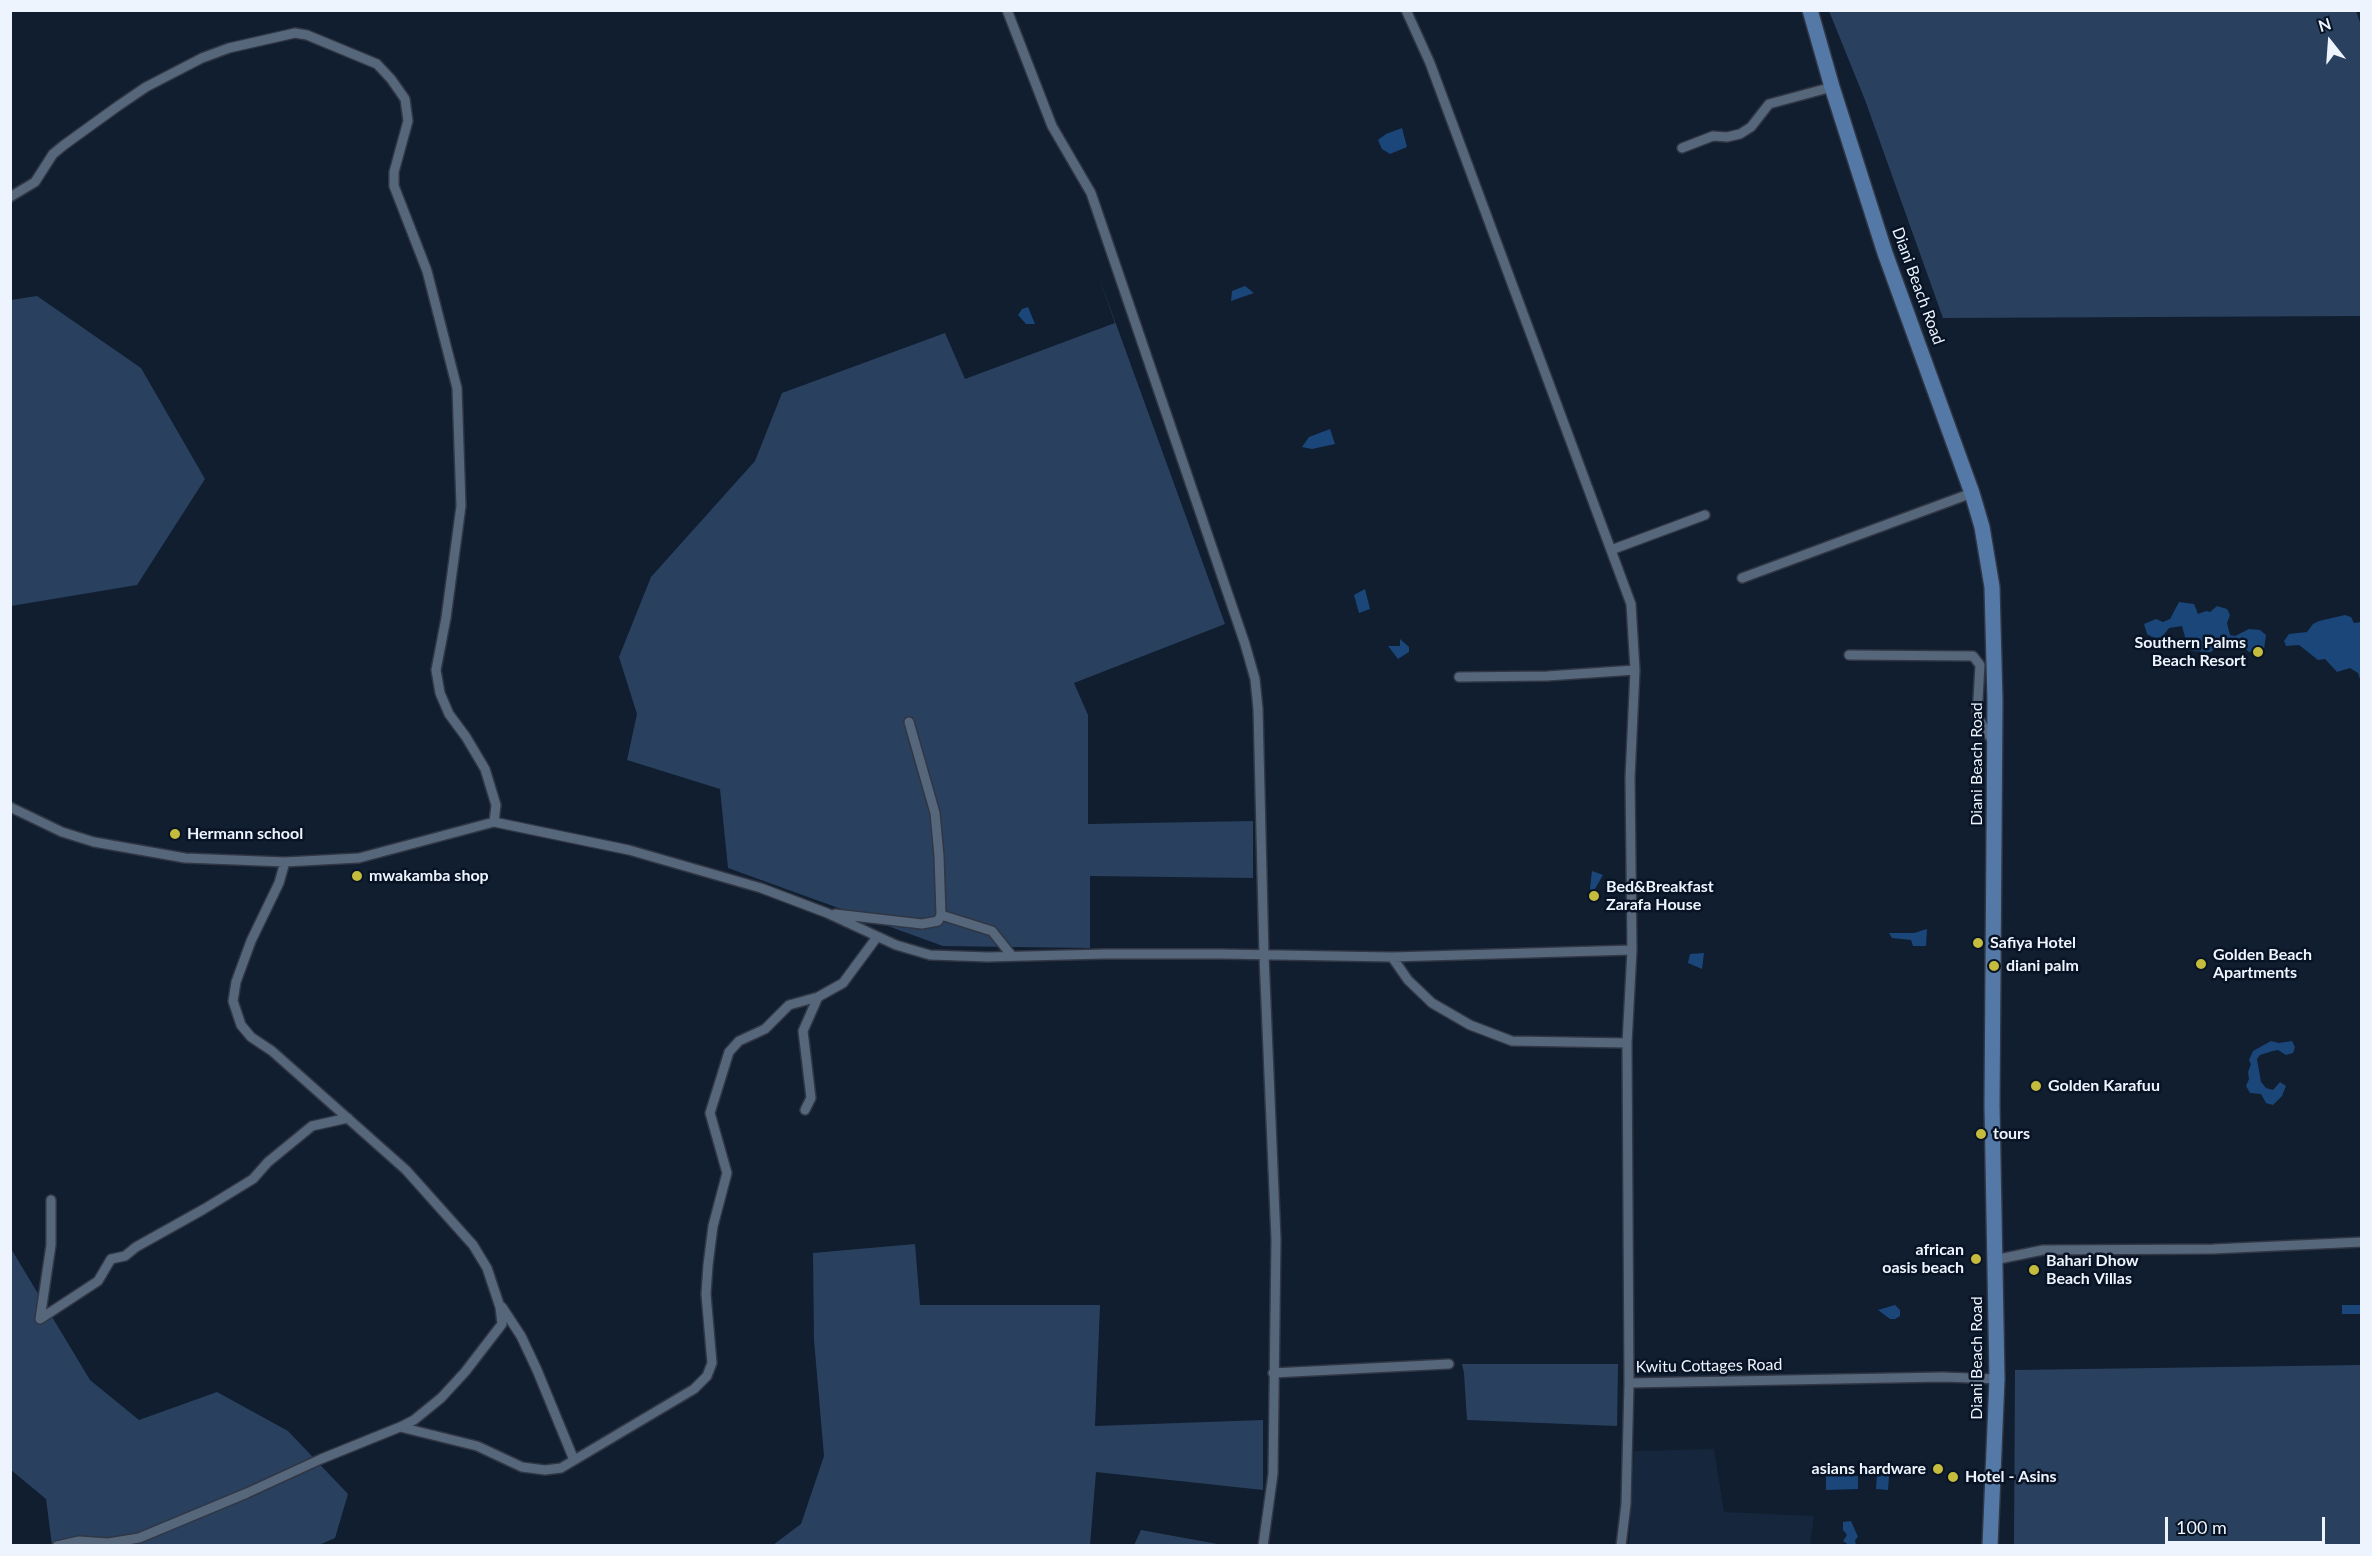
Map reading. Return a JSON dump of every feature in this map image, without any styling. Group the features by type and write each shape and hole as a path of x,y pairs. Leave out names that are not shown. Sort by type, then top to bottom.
{"main road":[{"name":"Diani Beach Road","path":"1810,10 1832,87 1886,253 1972,493 1982,528 1992,587 1995,744 1992,1105 1997,1379 1990,1545"}],"street":[{"path":"1007,10 1052,126 1091,193 1251,660 1258,709 1264,956 1276,1239 1273,1474 1263,1545"},
{"name":"Kwitu Cottages Road","path":"1406,10 1430,63 1631,604 1635,670 1630,778 1632,950 1627,1043 1629,1383 1943,1377 1997,1379"},
{"path":"10,197 35,182 53,154 118,106 146,87 202,58 229,48 295,33 307,35 377,64 391,79 405,99 408,121 394,172 394,186 427,271 457,388 462,506 436,670 440,693 449,714 485,769 496,805 495,822"},
{"path":"1682,148 1713,136 1727,137 1740,134 1751,127 1769,104 1832,87"},
{"path":"1742,578 1972,493"},
{"path":"1611,550 1705,515"},
{"path":"1849,655 1973,656 1980,665 1977,716 1995,744"},
{"path":"1459,677 1547,676 1635,670"},
{"path":"827,913 922,924 938,921 941,915 935,813 909,722"},
{"path":"10,807 62,832 94,842 194,859 285,862 359,858 495,822 629,850 761,888 827,913 877,937 930,955 1392,957 1632,950"},
{"path":"57,1545 79,1541 108,1543 139,1539 400,1427 414,1420 441,1398 501,1327 503,1318 498,1300 487,1268 473,1245 406,1170 272,1051 251,1037 241,1025 233,1001 236,982 279,883 285,862"},
{"path":"941,915 992,931 1012,956"},
{"path":"400,1427 477,1446 522,1467 545,1470 561,1468 694,1389 707,1376 712,1363 706,1294 708,1264 713,1226 727,1173 710,1113 729,1052 739,1041 765,1029 789,1005 818,998 843,983 877,937"},
{"path":"1392,957 1408,980 1432,1003 1470,1025 1512,1041 1627,1043"},
{"path":"805,1110 811,1098 804,1031 818,998"},
{"path":"51,1200 51,1245 40,1319 98,1281 111,1259 125,1256 136,1247 253,1179 312,1126 348,1118"},
{"path":"1994,1260 2025,1253 2055,1250 2213,1249 2361,1242"},
{"path":"498,1300 521,1336 574,1460"},
{"path":"1273,1373 1449,1364"},
{"path":"1621,1545 1626,1504 1629,1383"}],"shaded area":[{"path":"1829,11 2356,11 2362,28 2361,316 1943,318 1865,100"},
{"path":"1402,128 1407,147 1390,154 1382,149 1378,140"},
{"path":"1096,269 1225,624 1074,683 1088,715 1088,824 1253,821 1253,878 1090,876 1090,948 943,946 728,868 720,789 627,760 637,714 619,657 651,577 755,461 782,393 945,333 965,379 1115,323"},
{"path":"1245,286 1254,293 1231,301 1232,291"},
{"path":"37,296 141,368 205,479 137,585 11,606 11,300"},
{"path":"1028,307 1035,324 1026,324 1018,315 1022,309"},
{"path":"1330,429 1335,444 1312,449 1302,447 1309,437"},
{"path":"1365,589 1370,609 1359,613 1354,595"},
{"path":"2179,602 2194,604 2198,614 2210,612 2217,606 2227,609 2230,615 2227,623 2230,635 2235,636 2249,629 2260,630 2266,635 2264,649 2249,652 2241,645 2228,643 2211,652 2192,651 2188,648 2182,626 2169,628 2162,637 2156,639 2147,634 2144,624 2156,619 2163,622 2170,619"},
{"path":"2345,615 2351,617 2354,623 2361,622 2361,682 2358,673 2350,668 2337,672 2325,659 2318,660 2299,645 2286,646 2284,641 2289,634 2307,632 2313,624 2319,621"},
{"path":"1400,639 1409,647 1409,652 1398,659 1388,646 1400,646"},
{"path":"1592,871 1603,875 1592,894 1590,888"},
{"path":"1927,929 1926,946 1913,946 1911,940 1892,938 1889,933 1914,933"},
{"path":"1704,953 1702,969 1688,963 1690,954"},
{"path":"2271,1041 2279,1043 2292,1041 2295,1047 2293,1053 2286,1055 2278,1050 2260,1055 2257,1059 2261,1082 2266,1088 2273,1090 2280,1082 2286,1086 2282,1096 2273,1105 2266,1103 2261,1094 2250,1093 2246,1086 2251,1064 2249,1060 2253,1051"},
{"path":"915,1244 920,1305 1100,1305 1095,1426 1263,1420 1263,1490 1096,1472 1090,1545 773,1545 801,1524 824,1456 814,1340 813,1253"},
{"path":"10,1247 90,1380 139,1420 217,1392 288,1431 348,1494 335,1538 317,1546 52,1545 46,1499 11,1470"},
{"path":"1895,1305 1900,1310 1900,1316 1895,1319 1890,1319 1878,1310"},
{"path":"2342,1305 2361,1305 2361,1314 2342,1314"},
{"path":"1462,1364 1618,1364 1617,1426 1467,1420"},
{"path":"2361,1365 2361,1545 2014,1545 2015,1370"},
{"path":"1714,1449 1724,1512 1814,1516 1810,1545 1629,1545 1634,1451"},
{"path":"1877,1475 1889,1476 1888,1490 1876,1489"},
{"path":"1826,1476 1858,1476 1858,1489 1826,1490"},
{"path":"1851,1521 1858,1537 1855,1540 1856,1545 1849,1545 1843,1541 1847,1535 1843,1530 1843,1522"},
{"path":"1141,1530 1223,1545 1134,1545"}],"place":[{"name":"Southern Palms Beach Resort","path":"2258,652"},
{"name":"Hermann school","path":"175,834"},
{"name":"mwakamba shop","path":"357,876"},
{"name":"Bed&Breakfast Zarafa House","path":"1594,896"},
{"name":"Safiya Hotel","path":"1978,943"},
{"name":"Golden Beach Apartments","path":"2201,964"},
{"name":"diani palm","path":"1994,966"},
{"name":"Golden Karafuu","path":"2036,1086"},
{"name":"tours","path":"1981,1134"},
{"name":"african oasis beach","path":"1976,1259"},
{"name":"Bahari Dhow Beach Villas","path":"2034,1270"},
{"name":"asians hardware","path":"1938,1469"},
{"name":"Hotel - Asins","path":"1953,1477"}]}
